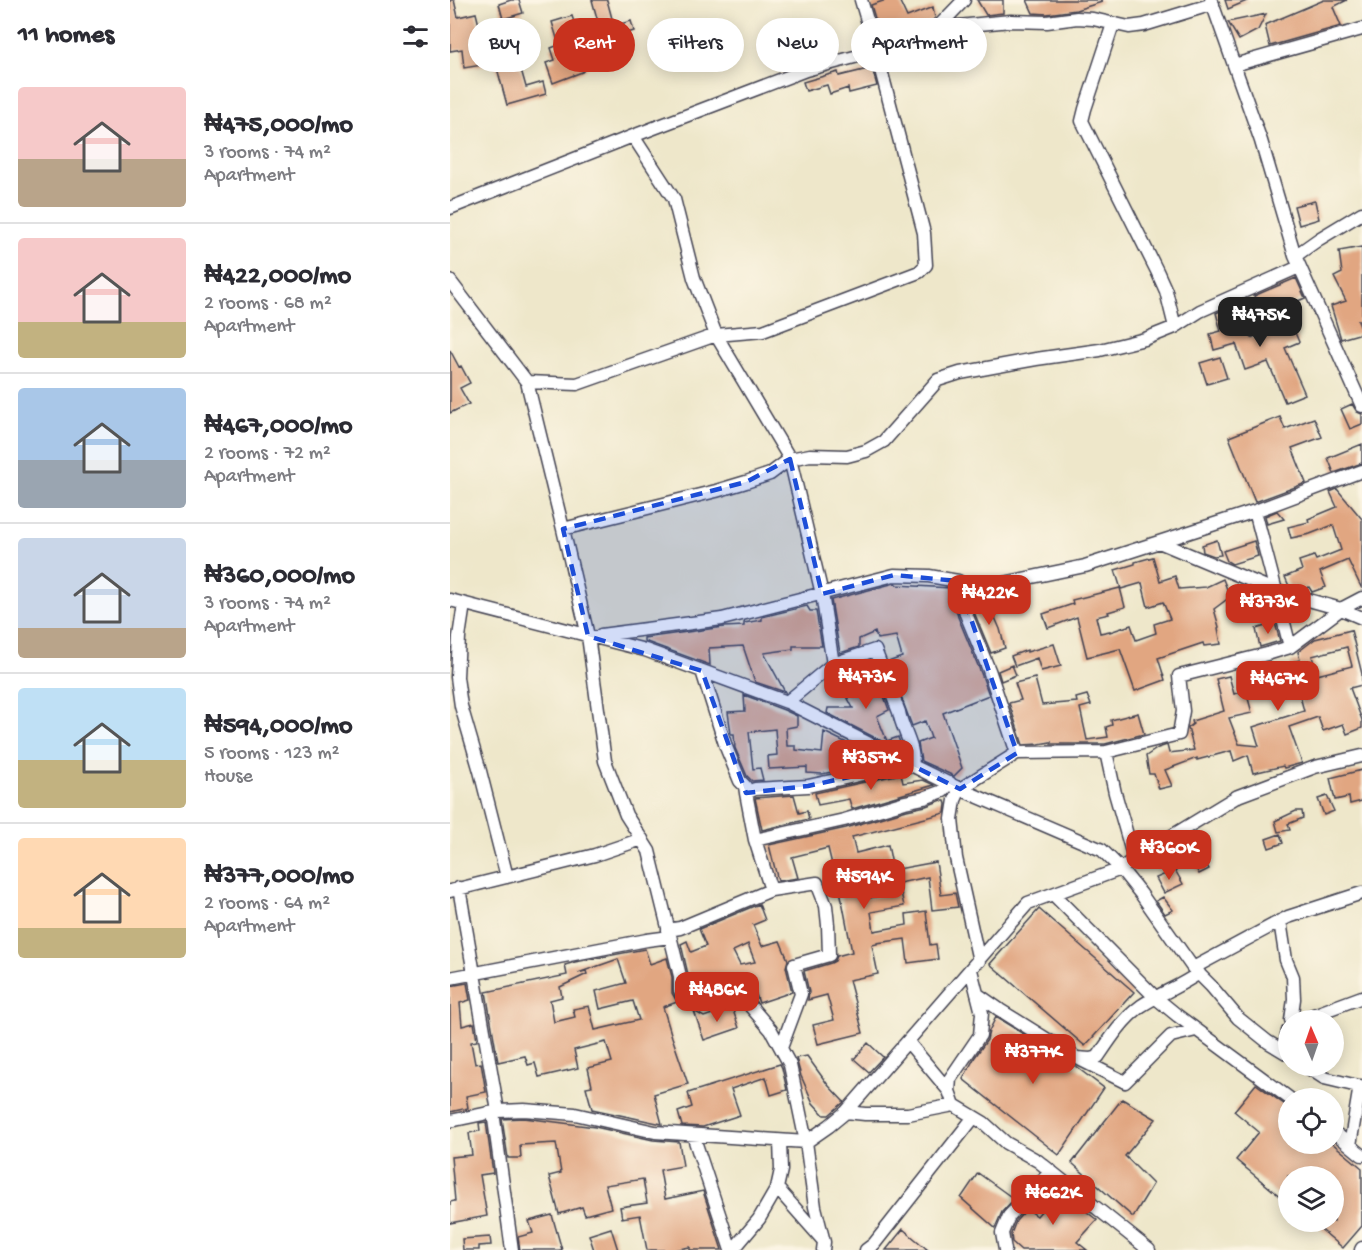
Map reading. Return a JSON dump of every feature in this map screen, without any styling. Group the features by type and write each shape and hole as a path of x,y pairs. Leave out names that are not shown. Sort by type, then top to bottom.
{"street":[{"path":"861,0 866,18"},
{"path":"947,18 964,0"},
{"path":"987,23 1047,22 1077,18 1129,27 1144,25 1212,2 1262,141 1297,261 1362,406"},
{"path":"1113,24 1083,121 1166,291 1174,327"},
{"path":"1234,65 1362,29"},
{"path":"450,208 806,70 851,58"},
{"path":"527,382 577,384 716,335 763,331 919,272 926,265 924,233 882,72"},
{"path":"633,136 674,199 694,278 716,335 790,459 822,594 833,664"},
{"path":"563,529 746,482 770,474 790,459 810,455 847,456 866,451 884,441 938,380 960,373 1100,350 1145,339 1174,327 1200,311 1297,261 1319,239 1362,213"},
{"path":"450,281 527,382 588,636 605,761 626,815 649,851 683,997 691,999 733,986 743,992 751,1007 771,1030 781,1047 790,1065 824,1246"},
{"path":"961,592 1084,566 1255,511 1362,471"},
{"path":"1255,511 1290,647"},
{"path":"1159,542 1276,591 1341,609 1362,618"},
{"path":"588,636 722,619 894,575 958,580 966,614 989,670 1017,753"},
{"path":"755,840 844,820 924,798 955,786 1017,753 1106,752 1179,734 1183,711 1179,676 1290,647 1341,609 1362,598"},
{"path":"450,600 645,650 787,702 910,765 1102,850 1141,894 1196,971 1238,1018 1278,1048"},
{"path":"464,604 459,637 457,677 461,706 507,877"},
{"path":"787,702 833,664 875,650 913,753 910,765"},
{"path":"702,671 726,747 740,781 745,786 755,840 771,890"},
{"path":"1106,752 1134,859"},
{"path":"451,1125 476,1115 524,1110 575,1114 655,1132 806,1142 846,1112 1028,903 1121,869 1238,795 1315,767 1362,756"},
{"path":"746,793 755,789 808,786 910,765"},
{"path":"949,1091 950,1079 980,1035 982,1013 956,858 952,819 955,786"},
{"path":"512,1250 496,1112 475,974 454,890 595,855 642,839"},
{"path":"450,978 647,940 669,934 771,890 817,883 826,906 829,954 794,965 801,994 781,1047"},
{"path":"1077,1058 1098,1057 1127,1018 1142,1006 1188,981 1196,971 1280,921 1362,893"},
{"path":"1053,894 1156,998 1278,1090"},
{"path":"1280,921 1286,960 1293,977 1292,1010"},
{"path":"977,994 1077,1058 1125,1082 1171,1036 1196,1030"},
{"path":"1327,1010 1362,997"},
{"path":"908,1042 949,1091 954,1105 984,1123 1006,1143 1038,1161 1149,1250"},
{"path":"1321,1076 1361,1086 1359,1110 1350,1145"},
{"path":"846,1112 908,1114 954,1105"},
{"path":"866,1250 874,1244 974,1117"},
{"path":"693,1135 732,1250 759,1220 777,1188 781,1170 780,1141"},
{"path":"1344,1140 1362,1155"},
{"path":"1005,1250 1002,1233 1009,1216 1051,1171"},
{"path":"777,1188 824,1246"}],"highlighted area":[{"path":"790,459 822,594 894,575 958,581 1017,753 960,789 909,764 808,786 746,793 702,671 588,636 563,529 746,482"}],"building":[{"path":"450,0 454,0 458,17 476,13 477,18 468,18 468,67 464,68 462,49 450,51"},
{"path":"519,0 523,13 503,18 499,4"},
{"path":"592,0 607,0 612,18 597,18"},
{"path":"886,0 899,0 907,17 933,7 935,18 875,18 871,5"},
{"path":"977,0 1003,0 1003,13 986,15"},
{"path":"1027,0 1101,0 1102,2 1076,10 1047,14 1033,13"},
{"path":"1225,0 1249,0 1228,9"},
{"path":"1324,0 1347,0 1333,7 1341,26 1270,46 1265,25"},
{"path":"1266,14 1258,30 1239,40 1228,22"},
{"path":"553,61 553,72 582,72 553,83 546,63"},
{"path":"498,72 522,72 526,87 543,82 546,94 507,105"},
{"path":"838,72 839,76 856,72 873,72 877,86 849,93 848,88 830,94 827,85 806,91 803,82"},
{"path":"1315,201 1319,219 1299,225 1294,206"},
{"path":"1362,247 1362,320 1358,320 1362,333 1341,339 1331,306 1346,301 1334,277 1342,273 1339,251"},
{"path":"1296,278 1305,298 1262,316 1254,296"},
{"path":"1241,302 1251,338 1290,321 1299,342 1285,348 1305,394 1285,402 1268,362 1245,370 1236,344 1214,350 1210,334 1221,331 1216,313"},
{"path":"450,350 470,383 460,388 469,404 450,413"},
{"path":"1220,357 1227,378 1207,384 1200,363"},
{"path":"1352,404 1357,412 1362,414 1362,424 1350,429 1341,409"},
{"path":"1280,417 1285,429 1314,418 1322,437 1292,448 1306,483 1255,502 1229,437"},
{"path":"1362,444 1362,463 1334,473 1328,458"},
{"path":"1337,489 1362,519 1362,589 1348,560 1320,572 1326,587 1312,592 1309,587 1303,590 1289,586 1285,577 1302,570 1299,561 1314,556 1316,560 1341,550 1333,525 1291,538 1288,527 1309,522 1308,519 1337,507 1330,492"},
{"path":"1277,511 1284,519 1267,524 1265,516"},
{"path":"1217,540 1221,555 1214,556 1203,552 1202,545"},
{"path":"1254,541 1258,556 1232,564 1227,561 1223,551"},
{"path":"1153,557 1160,581 1175,576 1179,589 1206,587 1223,579 1230,597 1214,609 1221,644 1204,646 1203,643 1158,658 1165,680 1135,691 1120,649 1087,657 1077,617 1048,628 1043,614 1073,604 1072,600 1120,588 1125,607 1096,617 1100,633 1131,625 1136,640 1156,633 1154,624 1170,619 1163,602 1148,607 1142,583 1121,589 1115,570"},
{"path":"895,583 897,585 951,588 958,617 989,695 943,713 962,768 954,776 921,761 918,743 931,738 925,721 912,726 888,662 902,657 896,636 877,639 875,632 859,639 859,647 840,653 831,600"},
{"path":"981,599 984,608 990,606 1005,648 991,653 972,602"},
{"path":"807,606 810,611 816,611 822,646 793,646 793,649 764,653 785,692 755,682 743,646 709,648 710,665 644,641 644,638 744,626 744,623 762,620 762,617"},
{"path":"1275,623 1280,641 1260,647 1256,629"},
{"path":"1351,630 1362,674 1362,685 1350,688 1362,720 1362,728 1347,734 1343,724 1323,731 1318,717 1289,727 1302,763 1253,773 1248,755 1234,761 1231,751 1197,760 1197,758 1165,770 1172,786 1159,789 1154,774 1149,774 1146,756 1167,745 1169,753 1194,750 1188,728 1193,724 1192,721 1224,711 1216,679 1229,676 1234,694 1246,691 1252,713 1229,718 1239,744 1259,746 1253,727 1304,711 1291,662 1300,660 1298,652 1315,639","holes":["1347,647 1352,666 1317,675 1312,656"]},
{"path":"1054,644 1061,666 1041,671 1037,658 1015,666 1011,656"},
{"path":"1263,664 1268,678 1249,685 1243,669"},
{"path":"1012,665 1016,675 1001,681 998,671"},
{"path":"876,675 889,710 877,716 887,741 898,737 903,752 827,713 828,708 853,708 843,689"},
{"path":"1035,678 1042,705 1077,702 1076,698 1087,695 1091,705 1080,708 1087,740 1108,737 1106,727 1112,725 1111,720 1138,713 1144,734 1105,744 1051,744 1051,742 1023,745 1009,703 1021,700 1015,683"},
{"path":"744,695 797,716 797,726 786,728 787,746 796,746 796,750 822,753 824,732 878,758 878,762 822,774 807,773 807,767 769,769 768,756 777,755 775,729 749,732 753,769 760,768 763,780 752,781 747,776 735,748 728,712 745,711"},
{"path":"1362,770 1362,801 1350,804 1349,797 1335,800 1330,778"},
{"path":"901,774 903,783 923,780 934,785 852,809 849,799 818,805 815,793"},
{"path":"794,795 799,813 807,811 809,819 762,830 755,798"},
{"path":"1327,796 1334,811 1324,815 1318,799"},
{"path":"945,801 945,813 852,837 856,853 888,845 893,870 936,862 941,895 955,893 958,907 932,910 928,877 899,883 904,906 871,912 874,931 907,925 906,914 926,911 930,945 936,944 938,959 908,963 905,939 872,945 878,974 849,980 863,1033 818,1044 813,1025 834,1020 827,995 808,1000 809,992 804,971 831,963 837,956 852,952 840,890 830,892 830,882 836,881 828,848 792,857 798,878 778,881 769,845 846,828","holes":["879,865 886,895 864,897 858,870"]},
{"path":"1296,811 1302,811 1303,818 1288,824 1290,830 1278,832 1275,821"},
{"path":"1280,834 1283,843 1269,848 1266,839"},
{"path":"1200,854 1209,869 1199,874 1192,860"},
{"path":"1175,870 1183,884 1164,893 1156,878"},
{"path":"1163,897 1173,910 1165,914 1156,901"},
{"path":"759,904 765,920 753,925 762,946 780,941 788,960 786,967 792,992 759,1003 750,977 740,980 731,978 689,990 681,944 687,941 691,952 706,946 699,929","holes":["748,944 755,962 740,965 733,951"]},
{"path":"1039,909 1134,992 1085,1046 990,964"},
{"path":"645,949 650,964 667,958 672,977 672,993 677,1002 663,1007 688,1084 654,1094 662,1124 592,1109 586,1087 592,1086 588,1068 612,1062 606,1042 574,1050 578,1068 539,1077 535,1063 528,1065 525,1056 498,1062 486,992 567,975 565,965","holes":["618,959 626,983 596,991 600,1009 633,1001 639,1020 595,1030 589,1006 573,1009 575,1017 554,1022 550,1000 562,997 560,987 587,974 586,971 578,973"]},
{"path":"467,983 470,1000 460,1003 462,1026 474,1023 477,1041 471,1042 475,1064 481,1063 486,1092 466,1096 468,1108 450,1112 450,986"},
{"path":"732,1007 739,1028 704,1040 694,1011 704,1017"},
{"path":"996,1017 1075,1066 1104,1088 1059,1155 963,1079 987,1040"},
{"path":"868,1043 883,1057 869,1072 854,1059"},
{"path":"807,1056 828,1085 844,1102 829,1115 824,1115 813,1103 801,1076 796,1058"},
{"path":"780,1064 787,1090 771,1095 766,1077 731,1089 740,1115 703,1127 682,1126 678,1112 692,1107 688,1093"},
{"path":"1256,1084 1278,1100 1278,1154 1344,1153 1362,1168 1362,1226 1343,1248 1324,1232 1344,1232 1344,1166 1278,1166 1278,1195 1236,1160 1259,1132 1234,1111"},
{"path":"1122,1099 1156,1119 1125,1156 1153,1184 1133,1217 1072,1163"},
{"path":"524,1118 595,1127 653,1140 679,1142 683,1166 660,1170 665,1199 703,1191 722,1250 690,1250 690,1247 674,1250 647,1250 640,1215 622,1218 620,1207 647,1203 643,1179 605,1185 611,1208 585,1215 582,1207 559,1214 549,1176 561,1173 556,1143 520,1145 521,1158 508,1158 502,1119"},
{"path":"486,1122 493,1173 480,1175 487,1216 450,1223 450,1202 455,1201 451,1157 472,1155 469,1133 480,1131 479,1123"},
{"path":"978,1173 1014,1199 1002,1212 995,1228 961,1198"},
{"path":"1059,1190 1097,1220 1077,1242 1087,1250 1021,1250 1012,1242 1011,1234 1016,1221 1027,1209 1037,1216"},
{"path":"552,1215 562,1250 520,1250 518,1237 533,1233 529,1221"},
{"path":"611,1228 618,1250 594,1250 589,1235"},
{"path":"903,1229 928,1250 886,1250"},
{"path":"490,1237 491,1245 479,1246 479,1250 463,1250 462,1239"}]}
